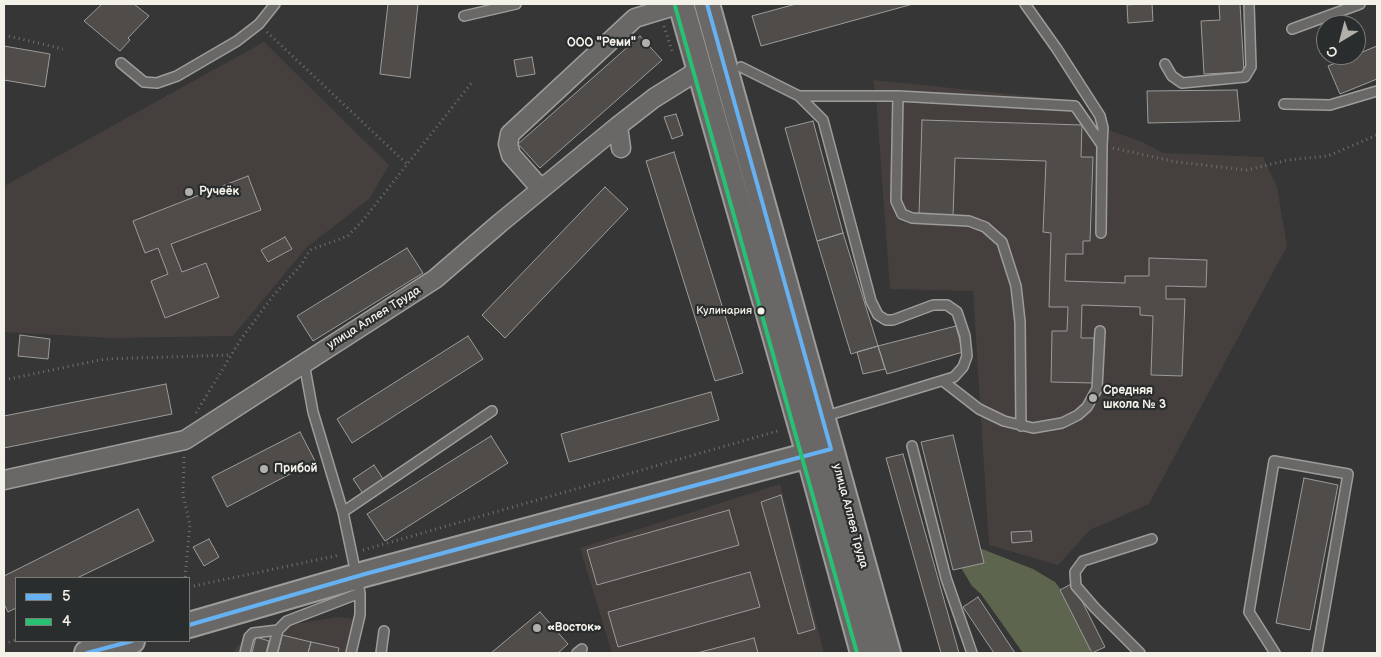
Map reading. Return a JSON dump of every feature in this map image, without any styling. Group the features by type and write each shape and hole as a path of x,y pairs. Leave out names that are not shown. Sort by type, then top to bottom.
{"street":[{"name":"улица Аллея Труда","path":"707,4 822,417 820,452 862,653"},
{"name":"улица Аллея Труда","path":"674,6 690,76 888,653"},
{"path":"541,189 511,155 508,144 510,134 635,18 674,6"},
{"name":"улица Аллея Труда","path":"4,480 185,440 435,279 618,126 654,98 690,76"},
{"path":"618,126 621,148"},
{"path":"190,625 358,585 820,452"},
{"path":"87,653 128,642"}],"lane":[{"path":"121,63 144,82 157,83 176,76 238,41 259,24 275,4"},
{"path":"464,16 516,4"},
{"path":"1024,4 1058,50 1100,116 1103,128 1101,233"},
{"path":"1165,64 1172,76 1182,83 1245,77 1251,67 1249,4"},
{"path":"1292,29 1360,4"},
{"path":"741,68 799,96 823,120 871,301 878,315 886,320 893,320 933,304 947,305 957,312 965,336 967,356 963,368 954,377 822,417"},
{"path":"1284,104 1330,105 1377,91"},
{"path":"799,96 898,96 1075,106 1102,145"},
{"path":"898,96 896,201 902,214 912,218 969,221 986,227 1002,242 1016,286 1020,322 1021,426"},
{"path":"943,381 979,409 1021,426 1033,428 1062,423 1078,415 1087,407 1097,389 1100,331"},
{"path":"304,362 313,412 343,512 358,585 360,615 351,653"},
{"path":"343,512 492,412"},
{"path":"912,446 946,578 972,653"},
{"path":"1276,653 1249,612 1274,461 1348,474 1317,653"},
{"path":"1140,653 1076,586 1075,572 1084,561 1152,538"},
{"path":"272,653 278,630 287,621 358,585"},
{"path":"245,653 251,634 278,630"},
{"path":"381,653 384,631"}],"path":[{"path":"674,6 690,76"},
{"path":"259,24 407,164"},
{"path":"4,35 63,49"},
{"path":"185,577 190,525 183,495 185,440 198,407 230,355 310,250 348,236 473,80"},
{"path":"1102,145 1176,162 1247,170 1288,160 1328,156 1377,135"},
{"path":"4,380 105,359 230,355"},
{"path":"190,587 351,553 782,430 779,422"}],"shaded area":[{"name":"Ручеёк","path":"264,42 389,165 370,198 307,247 233,336 112,338 4,332 4,186"},
{"name":"Средняя школа № 3","path":"873,80 1077,101 1103,128 1142,142 1163,153 1263,157 1277,187 1287,246 1149,504 1090,530 1058,565 989,545 973,291 890,289 876,95"},
{"path":"780,484 824,653 612,653 580,548"},
{"path":"337,617 355,619 347,653 232,653 250,632"}],"green space":[{"path":"966,549 982,549 1033,569 1055,582 1084,619 1093,644 1089,653 1023,653 981,594 972,586 957,561"}],"building":[{"path":"102,4 134,4 149,16 128,38 130,40 120,51 84,21"},
{"path":"388,4 418,4 410,78 380,74"},
{"path":"796,4 913,4 761,46 752,16"},
{"path":"1152,4 1153,21 1128,23 1127,5"},
{"path":"1219,4 1240,4 1244,72 1204,74 1201,21 1220,20"},
{"path":"640,36 662,60 540,168 518,144"},
{"path":"4,46 50,54 45,87 4,80"},
{"path":"1377,46 1377,79 1340,94 1328,66 1366,65 1366,50"},
{"path":"532,57 535,74 517,77 514,60"},
{"path":"1237,90 1240,121 1148,123 1147,91"},
{"path":"676,114 683,135 672,139 664,117"},
{"path":"922,120 1082,125 1081,157 1093,157 1090,241 1083,241 1083,254 1066,254 1065,281 1125,283 1125,276 1149,276 1149,258 1207,260 1206,287 1166,286 1166,299 1185,299 1182,376 1151,375 1153,316 1140,315 1140,307 1082,305 1081,338 1094,338 1093,383 1051,382 1052,331 1067,331 1068,307 1049,307 1051,233 1043,232 1046,161 955,158 953,216 919,215"},
{"path":"813,121 843,233 817,241 785,128"},
{"path":"674,152 743,373 715,381 646,161"},
{"path":"248,176 261,210 171,244 182,272 206,263 219,297 165,318 151,281 168,274 158,248 145,253 133,221"},
{"path":"605,187 628,209 505,338 482,315"},
{"path":"843,233 878,346 851,354 817,241"},
{"path":"285,237 292,249 268,262 261,250"},
{"path":"407,248 423,273 313,341 297,316"},
{"path":"956,326 963,352 887,374 878,346"},
{"path":"20,335 50,339 48,359 18,356"},
{"path":"468,336 483,359 352,443 337,419"},
{"path":"878,346 885,369 863,374 857,352"},
{"path":"166,384 172,414 4,448 4,416"},
{"path":"711,392 719,420 569,462 561,434"},
{"name":"Прибой","path":"300,432 315,461 227,507 212,477"},
{"path":"953,435 984,563 953,570 921,442"},
{"path":"491,436 508,463 385,541 367,514"},
{"path":"903,454 959,653 941,653 886,458"},
{"path":"374,465 385,482 364,495 353,479"},
{"path":"1304,478 1338,485 1310,630 1276,623"},
{"path":"781,495 815,629 798,634 761,502"},
{"path":"138,509 154,541 79,577 15,577 15,608 8,612 4,604 4,576"},
{"path":"729,510 739,545 597,585 587,550"},
{"path":"1031,531 1032,541 1012,543 1011,532"},
{"path":"209,539 219,557 204,566 193,547"},
{"path":"750,572 760,607 618,647 608,612"},
{"path":"1073,583 1105,647 1092,653 1060,590"},
{"path":"978,597 1015,653 994,653 963,607"},
{"name":"«Восток»","path":"540,612 568,644 558,653 491,653"},
{"path":"282,635 311,642 308,653 278,653"},
{"path":"256,637 269,641 266,653 252,653"},
{"path":"754,638 758,653 697,653"},
{"path":"311,642 339,648 338,653 308,653"}],"transit line":[{"name":"5","path":"190,625 365,574 831,449 707,4"},
{"name":"4","path":"675,6 857,653"},
{"name":"5","path":"87,653 128,642"}],"place":[{"name":"ООО \"Реми\"","path":"646,43"},
{"name":"Ручеёк","path":"189,192"},
{"name":"Кулинария","path":"761,311"},
{"name":"Средняя школа № 3","path":"1093,398"},
{"name":"Прибой","path":"264,469"},
{"name":"«Восток»","path":"537,628"}]}
